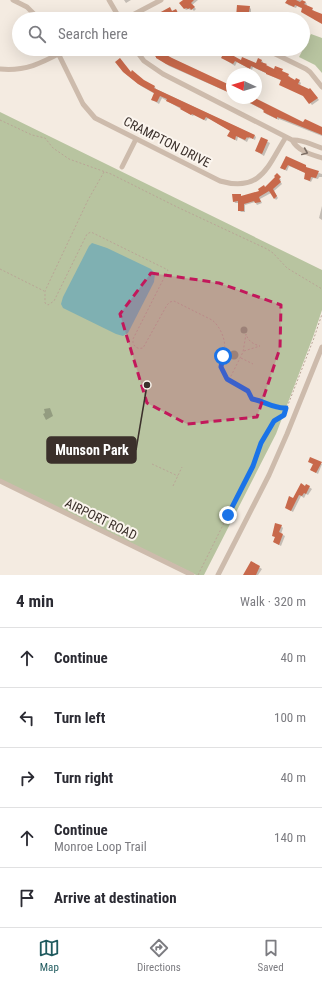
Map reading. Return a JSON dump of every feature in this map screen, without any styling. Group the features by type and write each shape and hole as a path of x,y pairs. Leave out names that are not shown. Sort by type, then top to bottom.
{"street":[{"path":"13,0 27,7 32,12"},
{"path":"109,0 116,12"},
{"path":"138,12 161,0"},
{"path":"0,69 23,70 32,67 49,56"},
{"name":"CRAMPTON DRIVE","path":"59,56 83,104 95,118 220,181 236,185 250,182 265,173 286,137"},
{"path":"140,56 144,61 159,72 286,137 292,140 300,139 308,144 322,148"},
{"path":"279,56 306,69 322,87"},
{"path":"122,167 136,140"},
{"path":"292,140 299,149 322,158"},
{"path":"218,575 269,474 287,434 322,347"},
{"name":"AIRPORT ROAD","path":"0,482 192,575"}],"path":[{"path":"0,120 32,135 45,138 53,148 69,159 111,174 178,208 267,249 273,253 287,268 322,289"},
{"path":"104,172 88,200 45,291 45,303 48,305 54,301 87,234 91,232 168,270 133,339 135,347 139,349 143,348 167,305 174,301 217,324 221,330 225,350 221,367 228,381 248,391 252,399 262,401 278,408 286,408"},
{"path":"0,269 45,291"},
{"path":"198,575 253,466 261,443 274,421 284,415 322,314"},
{"path":"228,381 243,352 246,334 251,342 260,346 243,352"},
{"path":"240,358 253,364"},
{"path":"152,464 178,476"},
{"path":"173,486 182,467"}],"highlighted area":[{"path":"151,273 219,283 281,305 280,348 257,417 187,424 147,403 120,314"}],"green space":[{"path":"311,34 322,38 322,73 315,65 299,57 310,56"},
{"path":"0,112 322,270 322,310 276,434 204,575 196,575 0,479"}],"water":[{"path":"92,243 107,248 151,269 155,274 154,282 128,333 123,336 63,308 61,304 63,297 89,246"}],"building":[{"path":"183,0 194,0 191,3 195,7 191,10 190,8 184,9 179,3"},
{"path":"287,0 296,0 300,2 302,0 306,2 304,4 313,8 312,10 322,14 322,24 310,17 310,12 301,12 302,8 295,5 294,7 285,3"},
{"path":"237,5 250,6 249,12 236,12"},
{"path":"170,7 172,11 176,9 178,12 161,12"},
{"path":"155,56 168,56 226,83 226,91 166,64"},
{"path":"222,56 234,56 241,60 242,57 256,63 258,58 262,60 261,62 267,64 266,65 274,69 275,66 283,69 282,71 289,74 288,76 295,80 296,78 300,80 298,84 309,89 310,88 318,98 309,104 303,96 279,85 281,80 266,74 262,71 262,68 255,68 251,66 250,68 248,68 235,61 233,64 221,58"},
{"path":"120,58 131,72 132,70 144,80 155,86 154,88 255,135 253,139 247,137 245,140 236,136 235,140 227,136 230,131 206,117 204,120 192,114 191,115 160,96 157,102 151,100 154,93 138,84 123,72 115,62"},
{"path":"262,102 303,122 305,119 322,127 322,135 277,117 277,119 263,112 264,111 252,104 262,104"},
{"path":"261,137 268,140 262,154 255,151"},
{"path":"286,156 306,165 306,167 319,171 316,178 311,177 310,181 304,179 305,173 288,165 285,170 280,168"},
{"path":"277,173 281,177 279,179 281,182 273,189 277,196 274,199 269,191 259,197 261,202 255,203 254,201 244,204 244,211 238,211 238,201 233,202 232,194 241,194 241,196 259,191 258,189 264,185 265,187"},
{"path":"310,457 322,462 316,473 310,470 313,464 308,462"},
{"path":"301,483 305,486 306,484 310,486 306,494 304,493 302,496 299,495 291,511 285,508 289,496 293,498"},
{"path":"275,523 282,525 279,532 283,534 279,545 273,542 275,537 272,536"},
{"path":"251,561 260,566 256,575 243,575"}],"place":[{"name":"Munson Park","path":"147,385"}],"route":[{"path":"223,356 221,367 228,381 248,391 252,399 262,401 278,408 286,408 284,415 274,421 261,443 253,466 228,515"}]}
